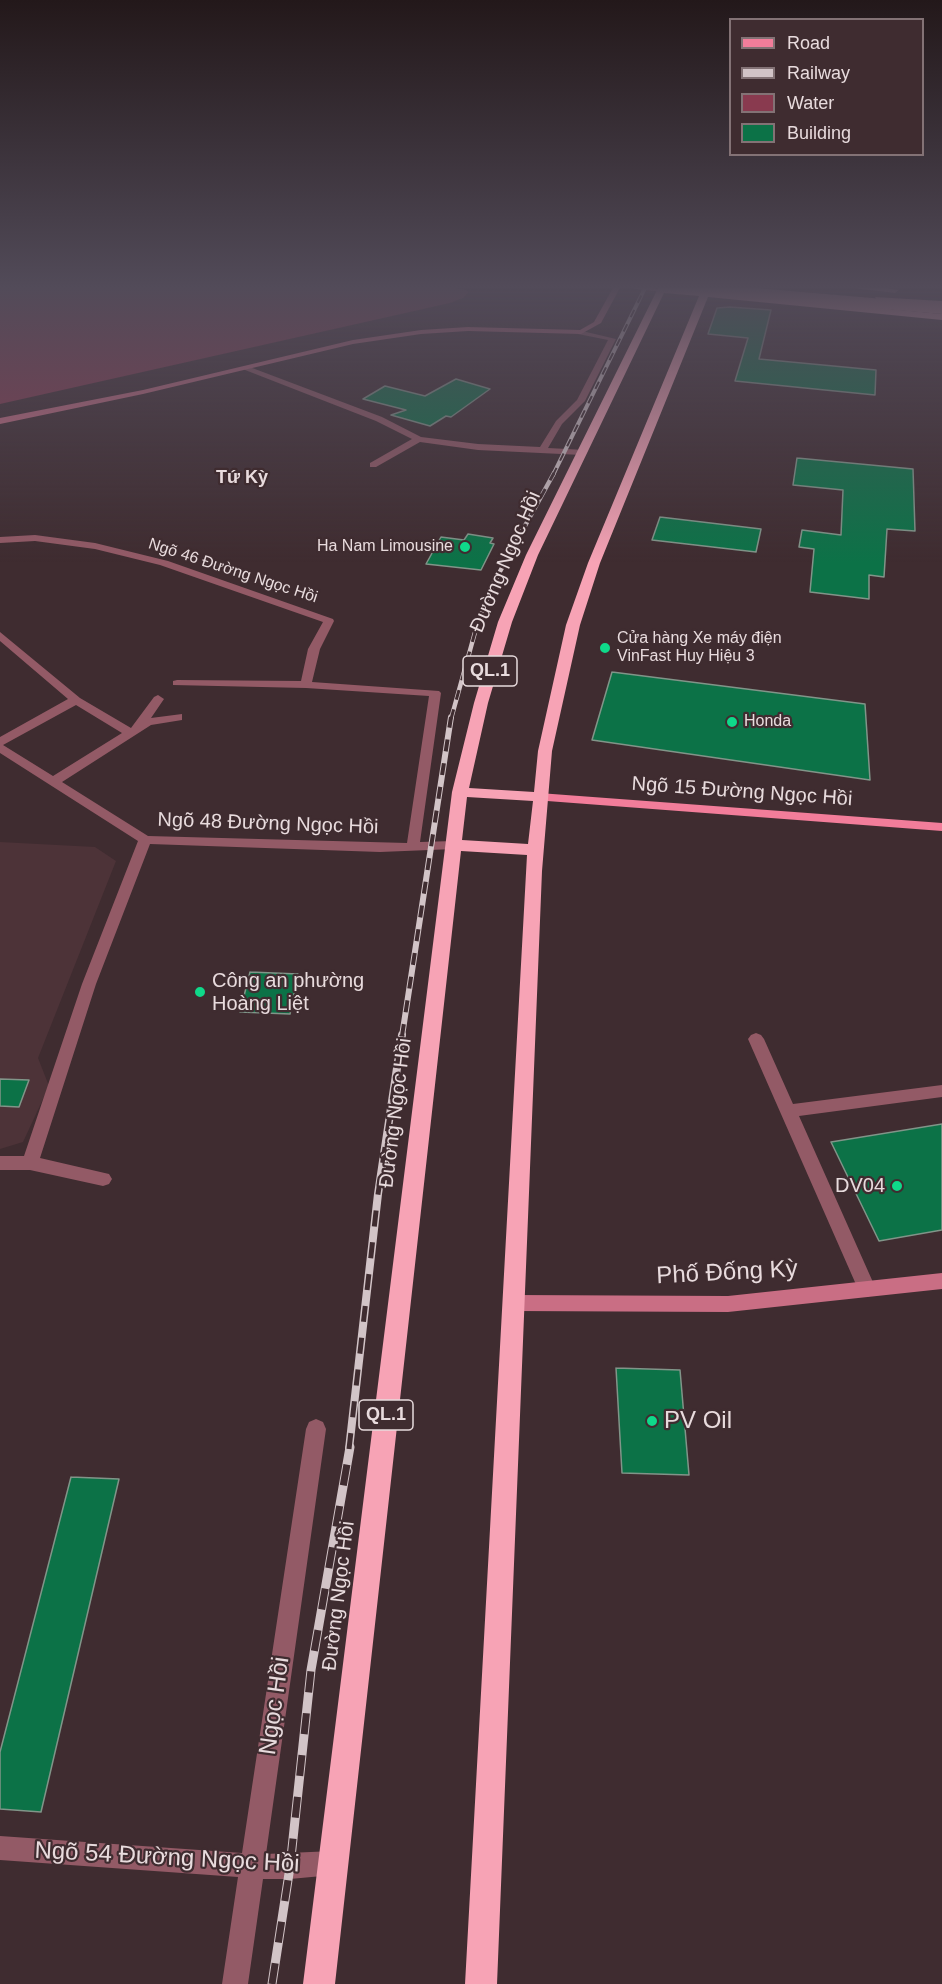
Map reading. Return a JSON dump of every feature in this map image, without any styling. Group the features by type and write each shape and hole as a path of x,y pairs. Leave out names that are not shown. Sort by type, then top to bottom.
{"highway":[{"name":"Đường Ngọc Hồi","path":"319,1984 460,792 481,703 505,622 532,555 618,379"},
{"path":"481,1984 536,850 544,751 573,625 602,543 670,379"},
{"path":"460,792 539,797"},
{"path":"454,845 536,850"}],"main road":[{"name":"Ngõ 15 Đường Ngọc Hồi","path":"539,797 942,827"}],"street":[{"path":"0,421 199,379"},
{"path":"272,379 379,419 419,439 478,447 582,452"},
{"path":"543,449 559,423 581,401 592,379"},
{"path":"373,465 419,439"},
{"name":"Ngõ 46 Đường Ngọc Hồi","path":"0,540 35,538 95,546 164,563 329,621 314,649 306,685"},
{"path":"0,635 76,700 140,727"},
{"path":"177,683 306,685 435,693 413,848"},
{"path":"140,727 158,699"},
{"path":"2,743 76,700"},
{"path":"53,782 140,727 177,717"},
{"name":"Ngõ 48 Đường Ngọc Hồi","path":"2,743 53,782 145,840 413,848 454,845"},
{"path":"30,1163 89,984 145,840"},
{"path":"756,1039 790,1111 867,1289"},
{"path":"790,1111 942,1091"},
{"path":"0,1162 30,1163 103,1179"},
{"name":"Phố Đống Kỳ","path":"514,1303 728,1304 942,1281"},
{"name":"Ngọc Hồi","path":"235,1984 316,1429"},
{"name":"Ngõ 54 Đường Ngọc Hồi","path":"0,1848 251,1866 290,1867 333,1863"}],"shaded area":[{"path":"0,842 95,847 116,861 38,1058 49,1086 23,1142 0,1149"}],"water":[{"path":"0,379 113,379 0,404"}],"building":[{"path":"456,379 490,389 451,417 446,416 430,426 391,415 406,410 363,399 385,386 425,396"},
{"path":"736,379 876,379 875,395 735,381"},
{"path":"797,458 913,469 915,531 887,529 884,577 869,575 869,599 810,592 814,549 799,547 802,530 841,535 843,490 793,485"},
{"path":"660,517 761,529 756,552 652,540"},
{"path":"468,534 493,538 490,543 494,544 481,570 426,564 441,537 464,540"},
{"name":"Honda","path":"612,672 865,704 870,780 592,740"},
{"path":"250,972 298,974 290,1014 240,1012"},
{"path":"0,1079 29,1080 19,1107 0,1106"},
{"name":"DV04","path":"942,1124 942,1230 879,1241 831,1142"},
{"name":"PV Oil","path":"616,1368 680,1370 689,1475 622,1473"},
{"path":"71,1477 119,1479 41,1812 0,1809 0,1752"}],"railway":[{"path":"554,473 600,379"},
{"path":"451,719 477,625 492,586 554,473"},
{"path":"402,1036 451,717"},
{"path":"349,1449 378,1194 402,1035"},
{"path":"272,1984 290,1867 311,1670 350,1447"}],"place":[{"name":"Ha Nam Limousine","path":"465,547"},
{"name":"Cửa hàng Xe máy điện VinFast Huy Hiệu 3","path":"605,648"},
{"name":"Honda","path":"732,722"},
{"name":"Công an phường Hoàng Liệt","path":"200,992"},
{"name":"DV04","path":"897,1186"},
{"name":"PV Oil","path":"652,1421"}],"district":[{"name":"Tứ Kỳ","path":"242,478"}]}
